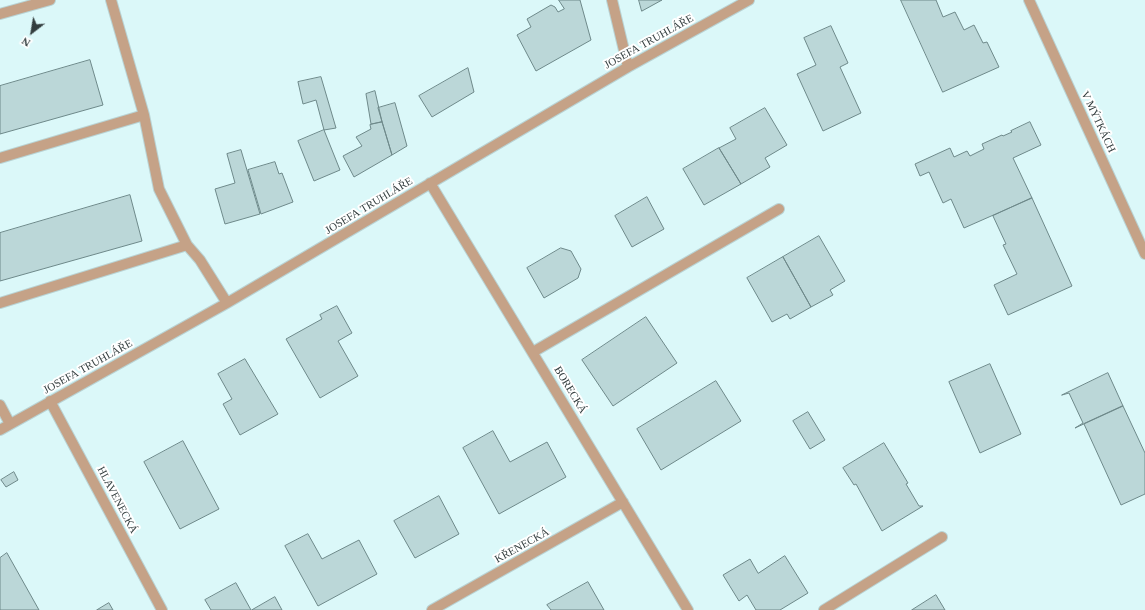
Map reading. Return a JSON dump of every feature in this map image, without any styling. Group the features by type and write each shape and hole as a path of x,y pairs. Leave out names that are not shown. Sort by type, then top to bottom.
{"street":[{"path":"0,14 50,0"},
{"path":"111,0 144,115 159,189 187,245 200,260 227,303"},
{"path":"612,0 628,67"},
{"name":"JOSEFA TRUHLÁŘE","path":"0,430 227,303 628,67 749,0"},
{"name":"V MÝTKÁCH","path":"1029,0 1145,254"},
{"path":"0,158 144,115"},
{"name":"BORECKÁ","path":"430,183 688,610"},
{"path":"533,352 779,209"},
{"path":"0,303 187,245"},
{"name":"HLAVENECKÁ","path":"50,402 162,610"},
{"path":"0,405 10,424"},
{"name":"KŘENECKÁ","path":"432,610 623,502"},
{"path":"824,610 942,537"}],"building":[{"path":"559,0 580,0 591,40 536,71 517,35 531,27 527,19 551,5 555,7 558,12 564,9"},
{"path":"639,0 662,0 642,11"},
{"path":"901,0 936,0 943,17 955,12 964,30 974,25 983,43 987,42 999,67 943,92"},
{"path":"831,26 848,63 840,67 861,113 823,131 797,74 816,65 804,38"},
{"path":"90,60 103,105 0,134 0,86"},
{"path":"468,68 474,92 432,117 419,96"},
{"path":"321,77 336,128 324,130 316,100 303,104 298,82"},
{"path":"375,91 382,122 371,124 366,94"},
{"path":"395,103 407,146 392,155 378,108"},
{"path":"765,108 787,145 765,158 770,167 741,184 719,148 736,139 730,128"},
{"path":"382,122 392,155 354,177 343,156 362,146 356,137 371,129 370,125"},
{"path":"1030,122 1041,145 1013,158 1032,198 964,228 951,199 943,203 929,172 920,176 915,164 950,148 954,157 967,151 970,156 984,149 982,144 1012,132 1011,131"},
{"path":"324,130 340,170 314,181 298,141"},
{"path":"719,148 741,184 704,205 683,169"},
{"path":"241,150 260,214 225,224 215,189 235,183 227,154"},
{"path":"275,162 279,174 282,173 293,202 261,214 248,170"},
{"path":"130,195 142,241 0,281 0,233"},
{"path":"647,197 664,229 632,247 615,216"},
{"path":"1032,198 1072,286 1008,315 994,285 1017,274 1003,245 1006,244 993,216"},
{"path":"819,236 845,281 830,290 833,295 811,307 783,257"},
{"path":"561,248 571,251 581,269 578,278 544,298 527,268"},
{"path":"783,257 811,307 790,319 787,314 772,322 747,278"},
{"path":"337,306 352,333 338,341 358,376 320,398 286,339 322,319 320,315"},
{"path":"646,317 677,363 613,406 582,360"},
{"path":"245,359 278,414 240,435 223,404 232,399 218,374"},
{"path":"990,364 1021,434 980,453 949,382"},
{"path":"1108,373 1123,406 1075,428 1083,423 1069,393 1062,395"},
{"path":"716,381 741,421 661,470 637,429"},
{"path":"1123,406 1145,453 1145,494 1121,505 1084,424"},
{"path":"808,412 825,440 810,449 793,421"},
{"path":"493,431 510,462 547,442 566,477 499,514 463,448"},
{"path":"183,441 219,509 180,529 144,462"},
{"path":"884,443 908,483 906,484 919,506 923,506 882,531 856,484 854,485 843,468"},
{"path":"14,472 18,480 6,487 1,480"},
{"path":"439,496 459,534 415,558 394,521"},
{"path":"308,534 322,559 359,540 377,574 318,606 285,546"},
{"path":"7,553 39,610 0,610 0,558"},
{"path":"785,556 808,593 780,610 756,610 747,595 739,601 723,575 750,559 758,573"},
{"path":"588,582 604,610 551,610 547,605"},
{"path":"236,583 251,610 211,610 205,600"},
{"path":"936,595 945,610 912,610"},
{"path":"275,597 282,610 252,610"},
{"path":"109,603 113,610 97,610"}]}
